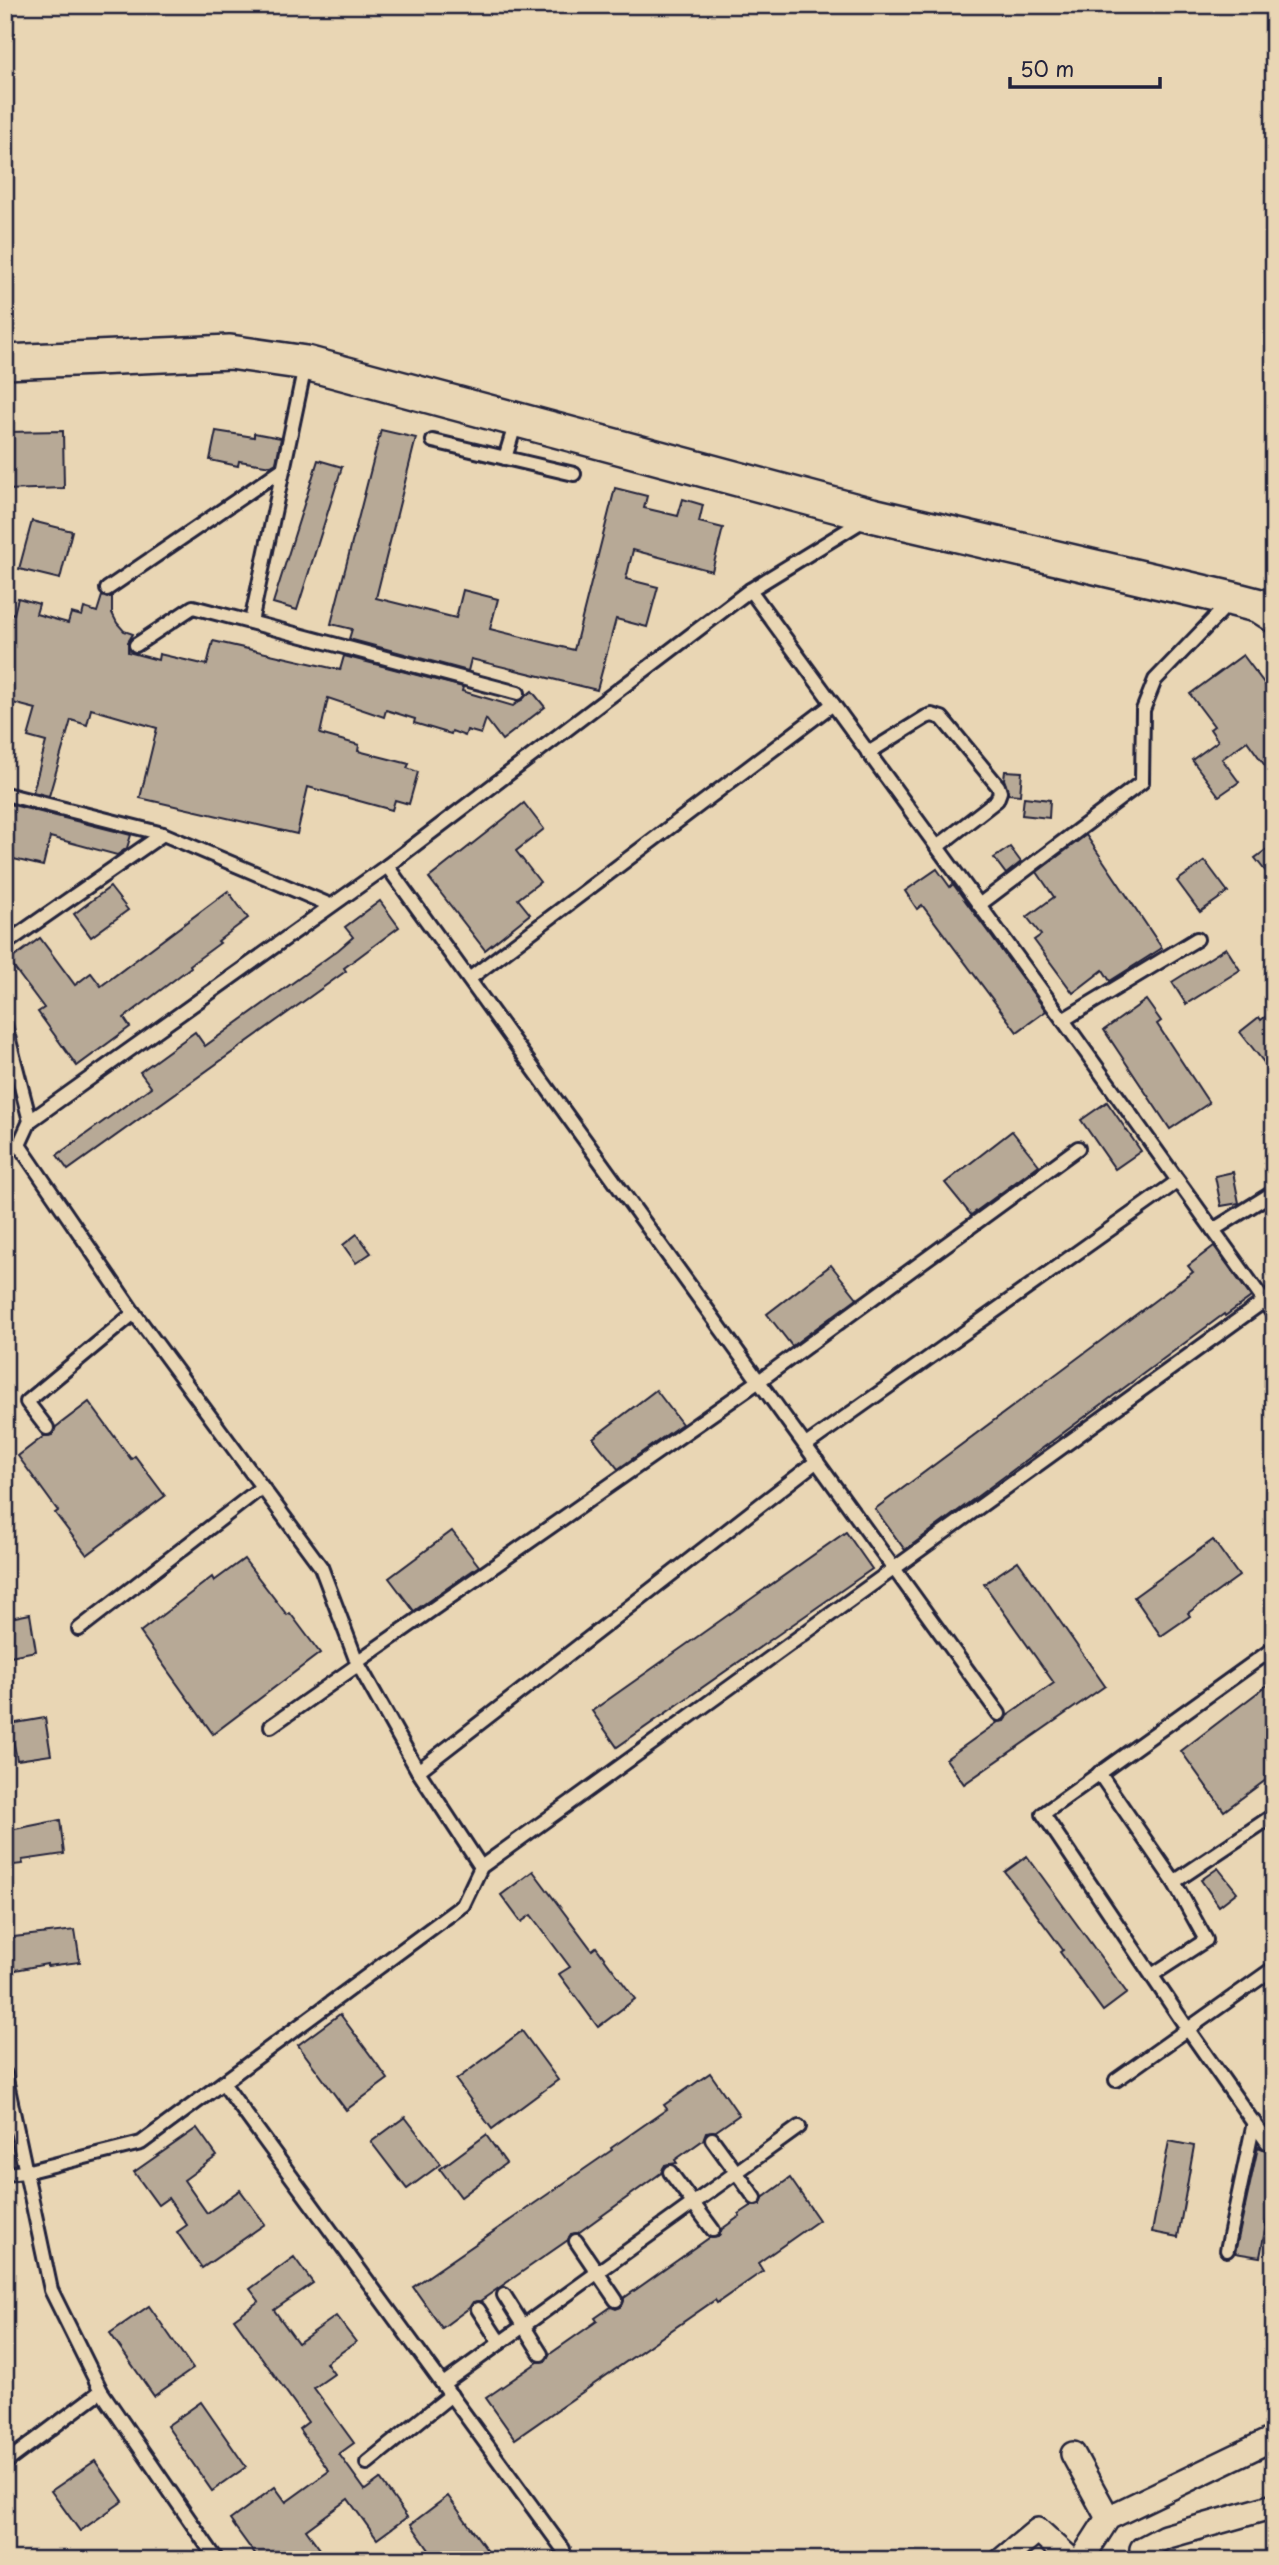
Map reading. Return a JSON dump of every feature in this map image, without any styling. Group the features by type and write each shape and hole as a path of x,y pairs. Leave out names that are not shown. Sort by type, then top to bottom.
{"street":[{"path":"5,362 230,352 306,363 872,514 1260,606 1274,615"},
{"path":"1081,2560 1108,2518 1274,2438"},
{"path":"1073,2455 1108,2518"},
{"path":"1147,2560 1142,2549 1165,2537 1274,2506"},
{"path":"1002,2560 1038,2530 1071,2560"}],"lane":[{"path":"251,622 306,363"},
{"path":"505,458 517,420"},
{"path":"433,441 574,474"},
{"path":"107,589 284,468"},
{"path":"19,1145 30,1121 387,866 750,590 872,514"},
{"path":"750,590 1213,1230 1270,1298 1274,1315"},
{"path":"979,905 1142,782 1143,710 1155,680 1233,599"},
{"path":"136,645 193,607 518,692"},
{"path":"469,979 833,704"},
{"path":"868,753 926,717 937,716 942,718 998,786 1000,792 997,800 937,847"},
{"path":"5,794 163,834 330,905"},
{"path":"5,944 163,834"},
{"path":"387,866 999,1714"},
{"path":"1063,1020 1197,939"},
{"path":"5,1025 30,1121"},
{"path":"5,1148 19,1145"},
{"path":"19,1145 134,1313 321,1567 358,1663 418,1771 481,1867"},
{"path":"271,1726 759,1381 1078,1148"},
{"path":"806,1446 1178,1181"},
{"path":"1213,1230 1274,1192"},
{"path":"5,2174 25,2172 141,2143 463,1905 481,1867 1270,1298"},
{"path":"47,1428 26,1402 134,1313"},
{"path":"418,1771 817,1461"},
{"path":"79,1629 262,1487"},
{"path":"1274,1648 1043,1814 1267,2141 1274,2144"},
{"path":"1099,1773 1174,1882 1206,1940 1152,1975"},
{"path":"1174,1882 1274,1815"},
{"path":"1116,2080 1274,1968"},
{"path":"5,2074 51,2290 101,2391 217,2560"},
{"path":"223,2083 563,2549"},
{"path":"1227,2250 1254,2122"},
{"path":"443,2384 799,2127"},
{"path":"712,2139 755,2198"},
{"path":"670,2172 713,2230"},
{"path":"576,2241 616,2300"},
{"path":"504,2295 541,2354"},
{"path":"478,2309 499,2343"},
{"path":"5,2463 101,2391"},
{"path":"367,2462 451,2395"}],"building":[{"path":"381,430 416,438 376,598 456,618 463,590 498,599 490,629 574,650 615,488 647,496 644,508 678,516 683,499 703,505 699,522 723,528 712,571 633,550 626,579 658,587 647,627 616,619 597,690 471,659 468,671 349,639 352,629 331,624"},
{"path":"63,431 64,488 5,490 5,432"},
{"path":"216,431 281,438 276,463 271,466 239,461 238,466 210,460"},
{"path":"318,460 342,467 297,610 273,603"},
{"path":"32,521 72,531 60,579 19,569"},
{"path":"102,596 112,596 112,613 117,623 124,631 133,634 128,642 128,652 158,660 159,654 207,665 213,641 340,670 344,656 463,687 462,691 513,706 532,691 545,707 502,740 486,719 481,734 467,730 465,736 414,723 415,719 386,710 384,717 328,698 320,734 359,745 358,751 409,764 407,768 418,772 409,804 395,800 392,810 308,787 297,834 140,798 157,728 91,709 87,725 71,720 49,796 33,792 46,742 28,737 36,709 5,701 5,611 14,614 18,598 39,604 36,614 68,623 71,613 82,616 84,608 97,612"},
{"path":"1243,655 1267,687 1274,682 1274,778 1247,741 1222,759 1239,782 1219,796 1192,760 1218,741 1210,729 1214,726 1190,694"},
{"path":"1005,771 1022,772 1020,795 1008,794"},
{"path":"1024,797 1050,800 1049,818 1022,815"},
{"path":"5,803 131,835 127,848 117,855 50,837 43,866 5,857"},
{"path":"524,803 544,829 516,851 540,882 518,899 530,914 485,950 429,878"},
{"path":"1086,835 1162,948 1110,981 1103,970 1073,993 1034,940 1041,935 1027,917 1054,897 1037,872"},
{"path":"1274,844 1274,882 1255,858"},
{"path":"1010,847 1021,862 1006,874 994,858"},
{"path":"1205,861 1228,892 1200,912 1177,881"},
{"path":"937,869 950,887 953,884 1046,1011 1017,1032 922,905 917,909 905,891"},
{"path":"110,887 128,910 91,937 74,914"},
{"path":"228,891 248,918 190,965 191,967 124,1018 130,1027 77,1066 38,1012 44,1008 9,961 40,938 75,985 91,973 101,986"},
{"path":"380,901 399,927 344,968 346,971 68,1170 57,1155 151,1087 140,1072 195,1032 205,1046 338,950 353,937 345,927"},
{"path":"1226,948 1240,970 1186,1004 1172,982"},
{"path":"1146,1000 1161,1021 1157,1024 1209,1103 1170,1129 1104,1030"},
{"path":"1274,1010 1274,1075 1240,1032 1259,1017 1261,1020"},
{"path":"1107,1102 1141,1151 1115,1169 1081,1120"},
{"path":"1012,1131 1039,1165 971,1215 945,1183"},
{"path":"1233,1172 1239,1203 1221,1206 1215,1176"},
{"path":"357,1234 371,1253 356,1263 343,1245"},
{"path":"1214,1246 1251,1297 1225,1316 1224,1314 905,1550 875,1509 1193,1272 1188,1266"},
{"path":"831,1265 857,1298 792,1346 767,1314"},
{"path":"656,1390 682,1424 618,1469 593,1438"},
{"path":"89,1402 131,1459 135,1456 165,1496 87,1555 55,1513 58,1511 18,1456 44,1436 52,1435 56,1427"},
{"path":"452,1531 479,1566 414,1611 389,1578"},
{"path":"846,1532 872,1569 617,1747 592,1711"},
{"path":"1213,1540 1239,1576 1161,1636 1134,1597"},
{"path":"244,1559 320,1653 213,1734 140,1632 212,1577 214,1581"},
{"path":"1018,1561 1105,1686 964,1784 946,1759 998,1722 1004,1721 1007,1716 1054,1683 984,1584"},
{"path":"30,1614 36,1651 5,1657 5,1619"},
{"path":"1274,1680 1274,1774 1224,1811 1181,1751"},
{"path":"45,1718 51,1755 17,1760 10,1724"},
{"path":"60,1820 64,1854 22,1860 23,1864 5,1866 5,1831"},
{"path":"1027,1856 1127,1993 1103,2011 1060,1952 1063,1950 1005,1872"},
{"path":"1218,1868 1237,1892 1219,1906 1201,1880"},
{"path":"533,1871 592,1950 596,1947 635,1999 598,2027 559,1974 570,1967 531,1915 521,1922 501,1895"},
{"path":"75,1930 80,1962 47,1964 5,1972 5,1938"},
{"path":"340,2014 388,2079 346,2110 298,2045"},
{"path":"522,2031 558,2080 492,2129 456,2080"},
{"path":"710,2073 739,2115 716,2131 706,2132 703,2140 675,2160 677,2163 665,2165 661,2173 578,2233 571,2234 568,2240 480,2301 473,2302 442,2328 413,2287 612,2150 611,2148 667,2109 664,2105"},
{"path":"405,2117 441,2164 407,2189 371,2142"},
{"path":"197,2128 217,2156 184,2180 207,2213 240,2190 265,2224 202,2268 177,2232 187,2225 168,2198 158,2205 134,2172"},
{"path":"486,2135 506,2163 461,2197 440,2169"},
{"path":"1169,2141 1194,2146 1178,2237 1152,2232"},
{"path":"1258,2147 1274,2153 1274,2182 1260,2257 1235,2253"},
{"path":"790,2178 819,2220 758,2263 763,2271 717,2303 715,2300 515,2439 486,2398 538,2362 546,2361 550,2354 597,2321 595,2318 611,2307 621,2307 624,2298 709,2238 718,2237 722,2229 740,2216 739,2214 751,2206 760,2205 764,2197"},
{"path":"294,2257 313,2283 274,2310 298,2343 336,2316 356,2342 326,2363 334,2374 314,2388 354,2443 339,2454 365,2490 380,2479 407,2517 377,2539 348,2499 306,2530 328,2560 259,2560 230,2520 275,2487 286,2502 329,2471 299,2429 308,2422 234,2319 259,2301 250,2289"},
{"path":"149,2306 193,2369 154,2396 110,2333"},
{"path":"201,2402 246,2467 212,2491 167,2426"},
{"path":"95,2461 123,2501 80,2531 51,2491"},
{"path":"448,2496 494,2560 436,2560 411,2524"}]}
